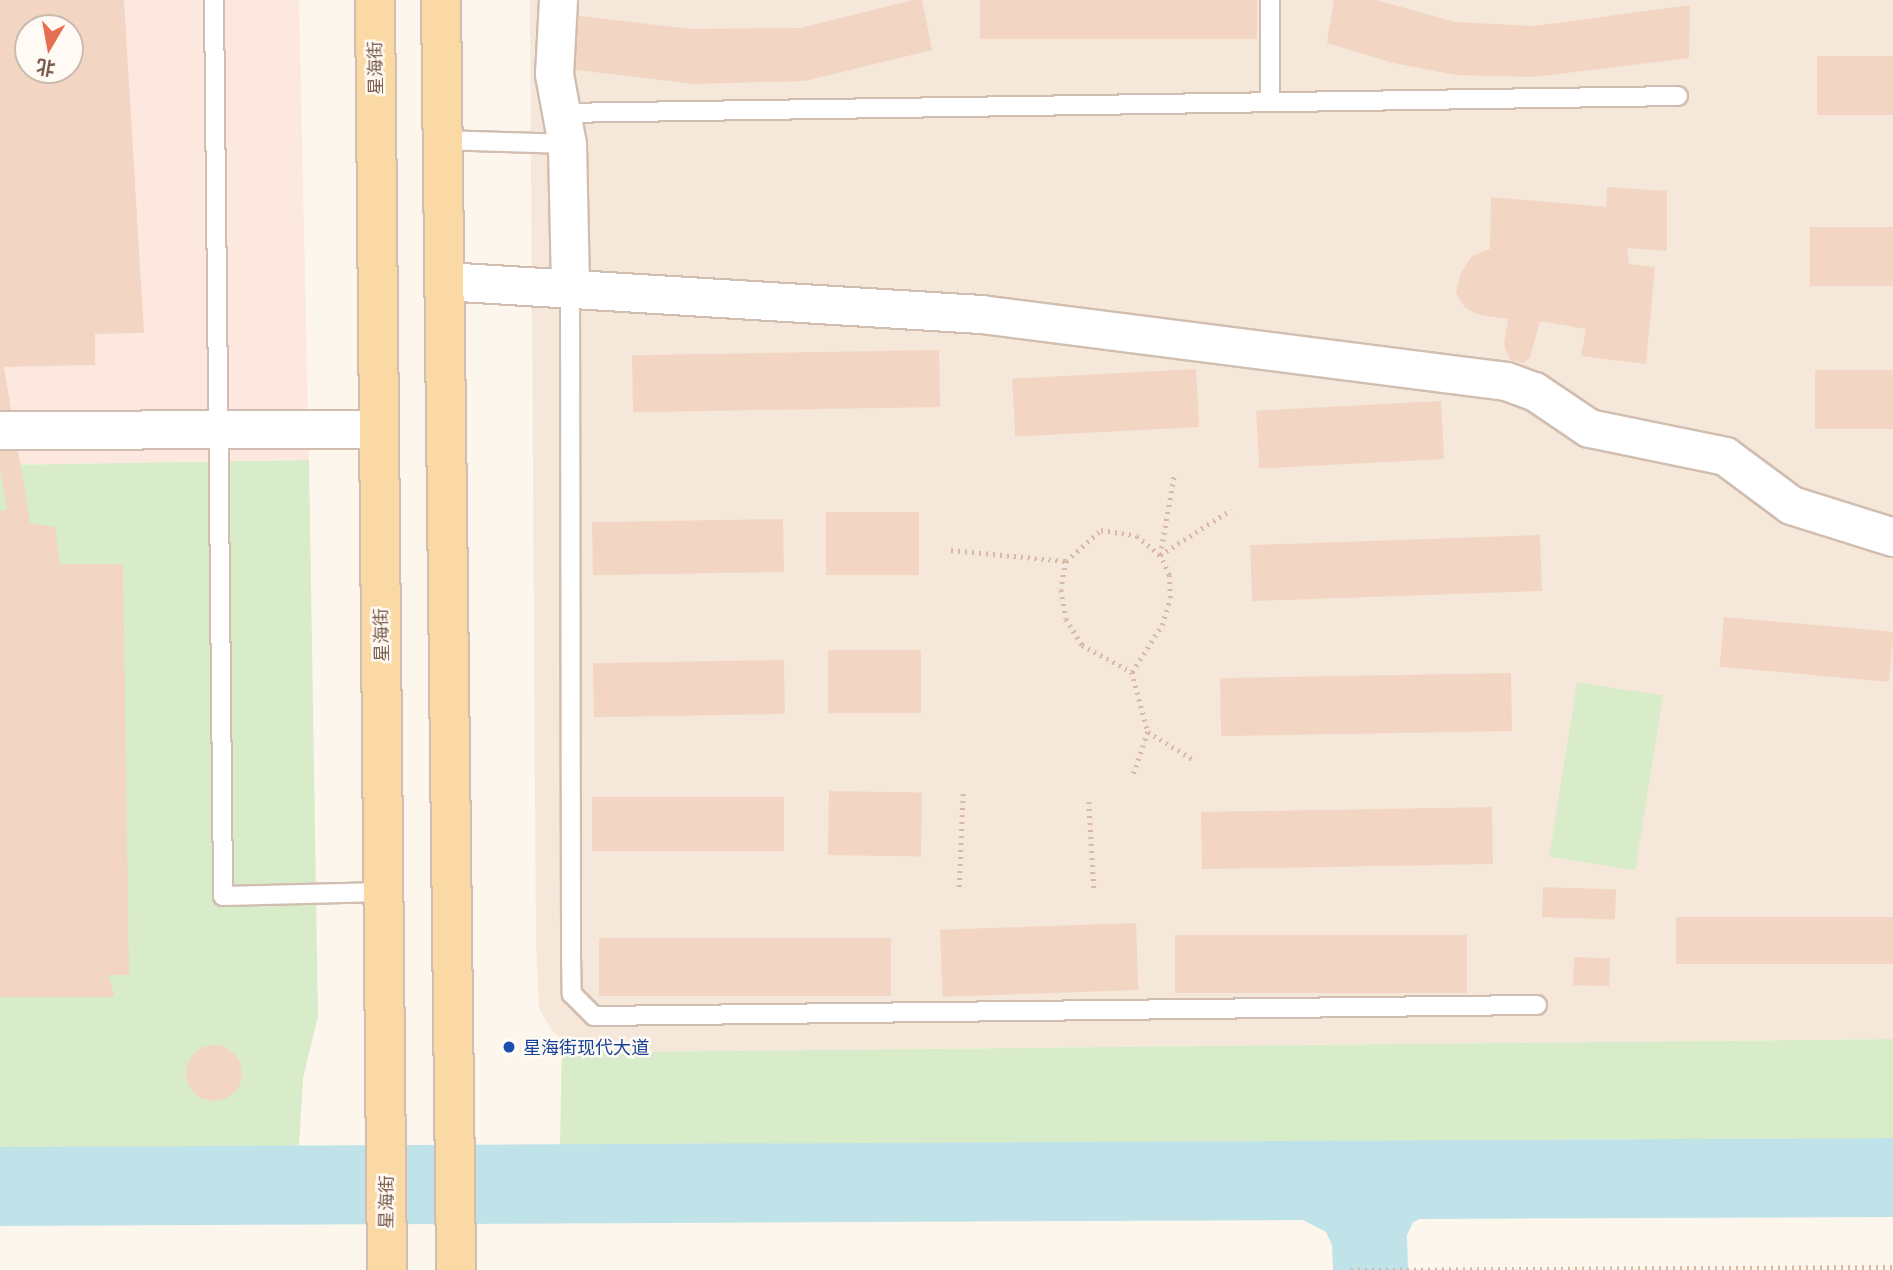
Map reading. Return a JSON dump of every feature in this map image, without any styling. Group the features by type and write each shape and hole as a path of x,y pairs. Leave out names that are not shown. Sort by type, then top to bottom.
{"main road":[{"name":"星海街","path":"375,0 387,1270"},
{"path":"441,0 456,1270"}],"street":[{"path":"558,0 554,74 564,128 570,289"},
{"path":"444,281 981,314 1506,381 1534,391 1589,428 1725,456 1791,505 1893,537"},
{"path":"0,430 379,429"}],"lane":[{"path":"214,0 215,430 223,896 384,891"},
{"path":"1270,0 1270,100"},
{"path":"442,140 564,128 1270,100 1678,96"},
{"path":"570,289 572,994 593,1016 1536,1005"}],"path":[{"path":"1160,555 1174,476"},
{"path":"1160,555 1231,510"},
{"path":"1132,673 1162,625 1170,598 1169,575 1160,555 1137,536 1101,530 1066,561 1061,590 1066,619 1083,645 1132,673 1148,732 1133,776"},
{"path":"951,550 1066,561"},
{"path":"1148,732 1194,760"},
{"path":"960,887 964,793"},
{"path":"1089,802 1094,890"},
{"path":"1351,1270 1893,1267"}],"shaded area":[{"path":"0,0 299,0 309,460 0,465"},
{"path":"530,0 1893,0 1893,1039 620,1052 577,1048 552,1031 539,1008 536,946"}],"green space":[{"path":"309,460 318,1016 303,1078 299,1146 0,1147 0,465"},
{"path":"1577,682 1663,696 1635,870 1549,857"},
{"path":"562,1038 577,1048 620,1052 1893,1039 1893,1138 560,1145"}],"water":[{"path":"1893,1138 1893,1217 1420,1219 1413,1222 1407,1235 1408,1270 1333,1270 1332,1245 1326,1232 1303,1220 0,1226 0,1147"}],"building":[{"path":"0,0 124,0 144,333 95,334 95,365 4,367 30,523 55,527 60,564 123,564 129,975 108,975 115,997 0,997 0,511 7,510 0,467"},
{"path":"922,0 932,50 805,81 694,84 568,69 572,15 690,29 800,28"},
{"path":"980,0 1257,0 1257,39 980,39"},
{"path":"1334,0 1376,0 1455,22 1535,26 1690,5 1689,58 1534,77 1456,75 1393,63 1327,43"},
{"path":"1817,56 1893,56 1893,115 1817,115"},
{"path":"1607,187 1667,191 1667,251 1627,248 1629,264 1655,267 1646,364 1581,356 1586,329 1540,321 1530,358 1523,363 1510,360 1504,344 1508,319 1480,315 1465,308 1456,293 1461,273 1472,256 1490,249 1491,197 1606,207"},
{"path":"1810,227 1893,227 1893,286 1810,286"},
{"path":"939,350 940,407 633,412 632,355"},
{"path":"1196,369 1199,427 1015,437 1012,379"},
{"path":"1815,370 1893,370 1893,429 1815,429"},
{"path":"1441,401 1444,459 1259,469 1256,411"},
{"path":"826,512 919,512 919,575 826,575"},
{"path":"783,519 784,572 593,575 592,522"},
{"path":"1540,535 1542,591 1252,601 1250,545"},
{"path":"1724,617 1893,632 1889,682 1720,667"},
{"path":"828,650 921,650 921,713 828,713"},
{"path":"784,660 785,714 594,717 593,663"},
{"path":"1511,673 1512,731 1221,736 1220,678"},
{"path":"829,791 922,793 921,857 828,855"},
{"path":"592,797 784,797 784,851 592,851"},
{"path":"1492,807 1493,864 1202,869 1201,812"},
{"path":"1543,887 1616,890 1615,920 1542,917"},
{"path":"1676,917 1893,917 1893,964 1676,964"},
{"path":"1136,923 1138,990 942,997 940,930"},
{"path":"1175,935 1467,935 1467,993 1175,993"},
{"path":"599,938 891,938 891,996 599,996"},
{"path":"1574,957 1610,958 1609,986 1573,985"},
{"path":"214,1045 225,1047 234,1053 240,1062 240,1084 234,1093 225,1099 214,1101 203,1099 194,1093 188,1084 186,1073 188,1062 194,1053 203,1047"}],"place":[{"name":"星海街现代大道","path":"509,1047"}]}
